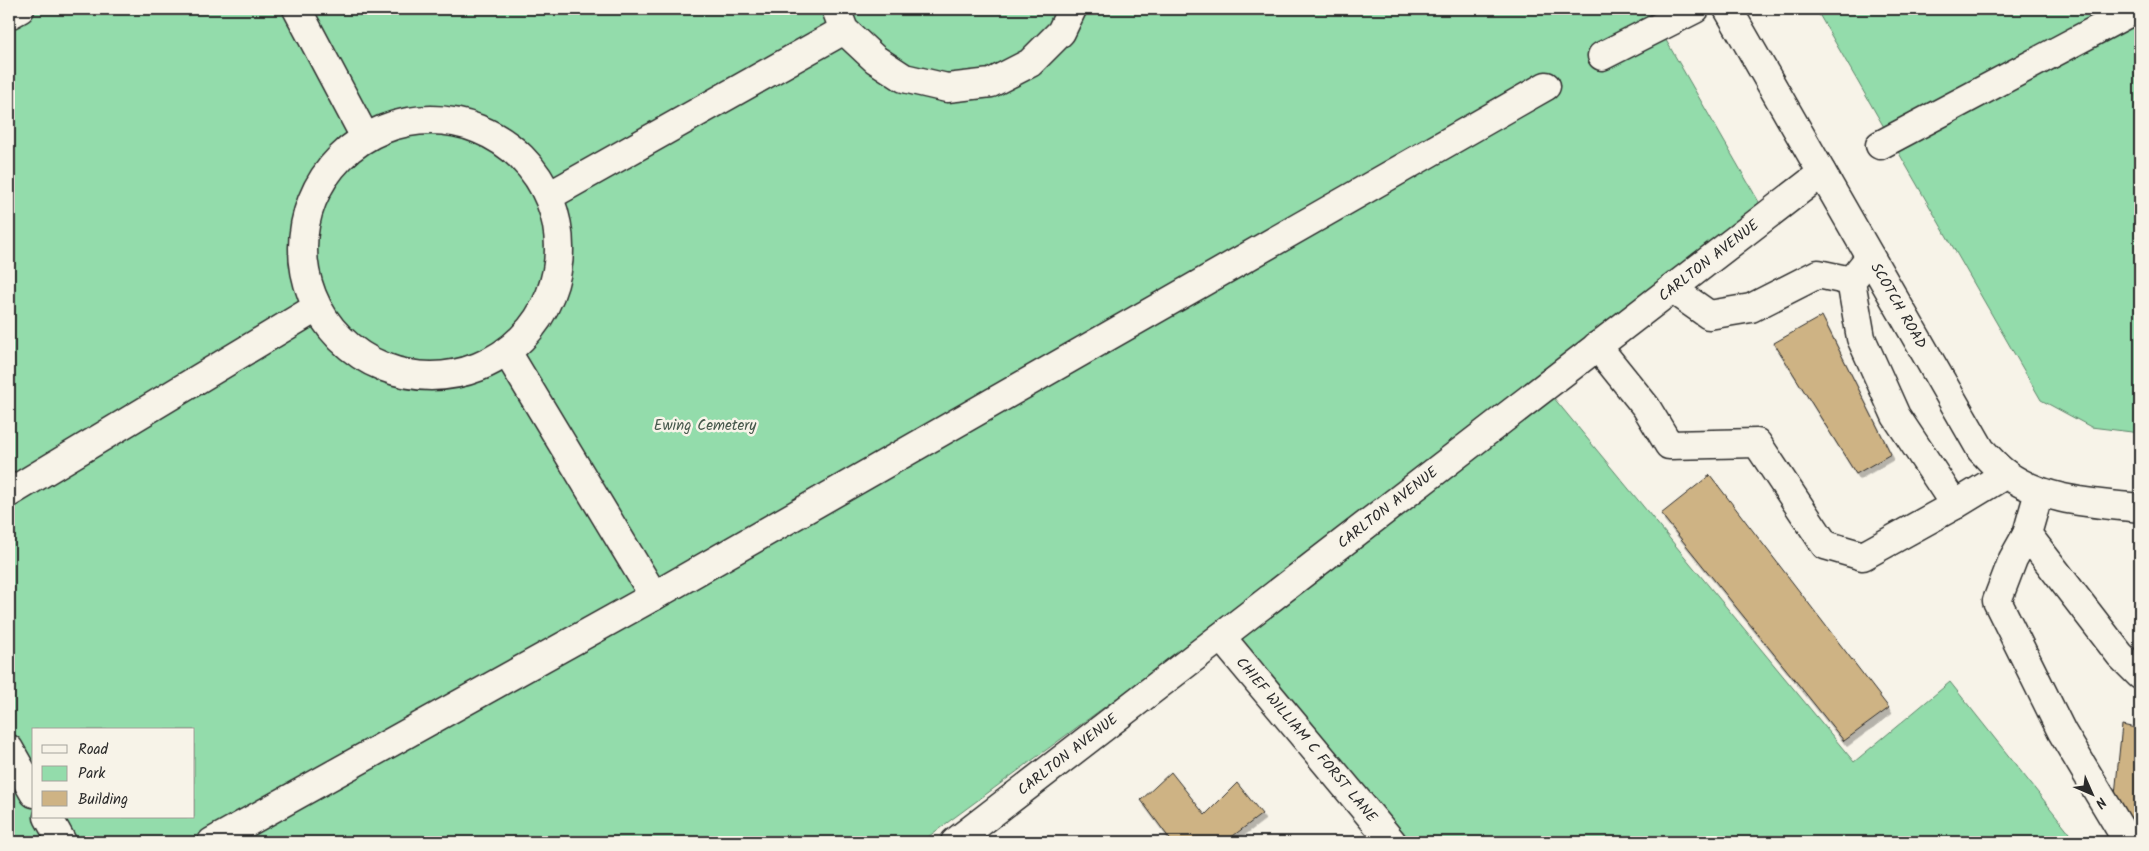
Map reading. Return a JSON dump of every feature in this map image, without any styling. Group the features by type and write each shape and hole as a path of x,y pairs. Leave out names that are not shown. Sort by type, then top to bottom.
{"street":[{"path":"9,15 20,9"},
{"path":"297,9 365,137"},
{"path":"549,196 840,20 875,59 904,78 947,88 991,83 1030,63 1061,32 1072,9"},
{"path":"1602,56 1695,9"},
{"name":"SCOTCH ROAD","path":"1728,9 1981,450 2006,474 2039,492 2072,500 2140,508"},
{"path":"1880,145 2136,9"},
{"path":"212,842 654,596 1546,86"},
{"path":"450,120 491,133 526,160 549,196 560,238 555,282 537,321 507,352 467,372 423,377 380,367 343,343 316,308 304,271 303,232 311,204 314,194 335,162 365,137 406,122 450,120"},
{"name":"CARLTON AVENUE","path":"955,842 1822,173"},
{"path":"1870,257 1852,281 1861,338 1896,416 1955,505"},
{"path":"1672,289 1709,315 1752,308 1818,274 1852,281"},
{"path":"9,493 316,308"},
{"path":"1597,346 1646,407 1669,445 1757,443 1825,545 1863,556 1955,505 2006,474"},
{"path":"507,352 654,596"},
{"path":"2039,492 2027,534 2013,559 1997,601 2062,732 2128,842"},
{"path":"2027,534 2120,655 2140,675"},
{"name":"CHIEF WILLIAM C FORST LANE","path":"1220,638 1392,842"},
{"path":"9,749 32,789"},
{"path":"49,818 62,842"}],"green space":[{"name":"Ewing Cemetery","path":"9,9 1648,9 1763,209 1539,380 1854,762 1950,682 2077,842 1392,842 1212,628 921,842 9,842"},
{"path":"1816,9 2140,9 2140,433 2091,427 2041,400"}],"building":[{"path":"1822,316 1891,454 1856,474 1774,343"},
{"path":"1710,475 1889,708 1844,741 1661,514"},
{"path":"2122,725 2140,729 2140,819 2113,815"},
{"path":"1171,772 1205,815 1237,783 1262,814 1225,842 1172,842 1141,800"}]}
